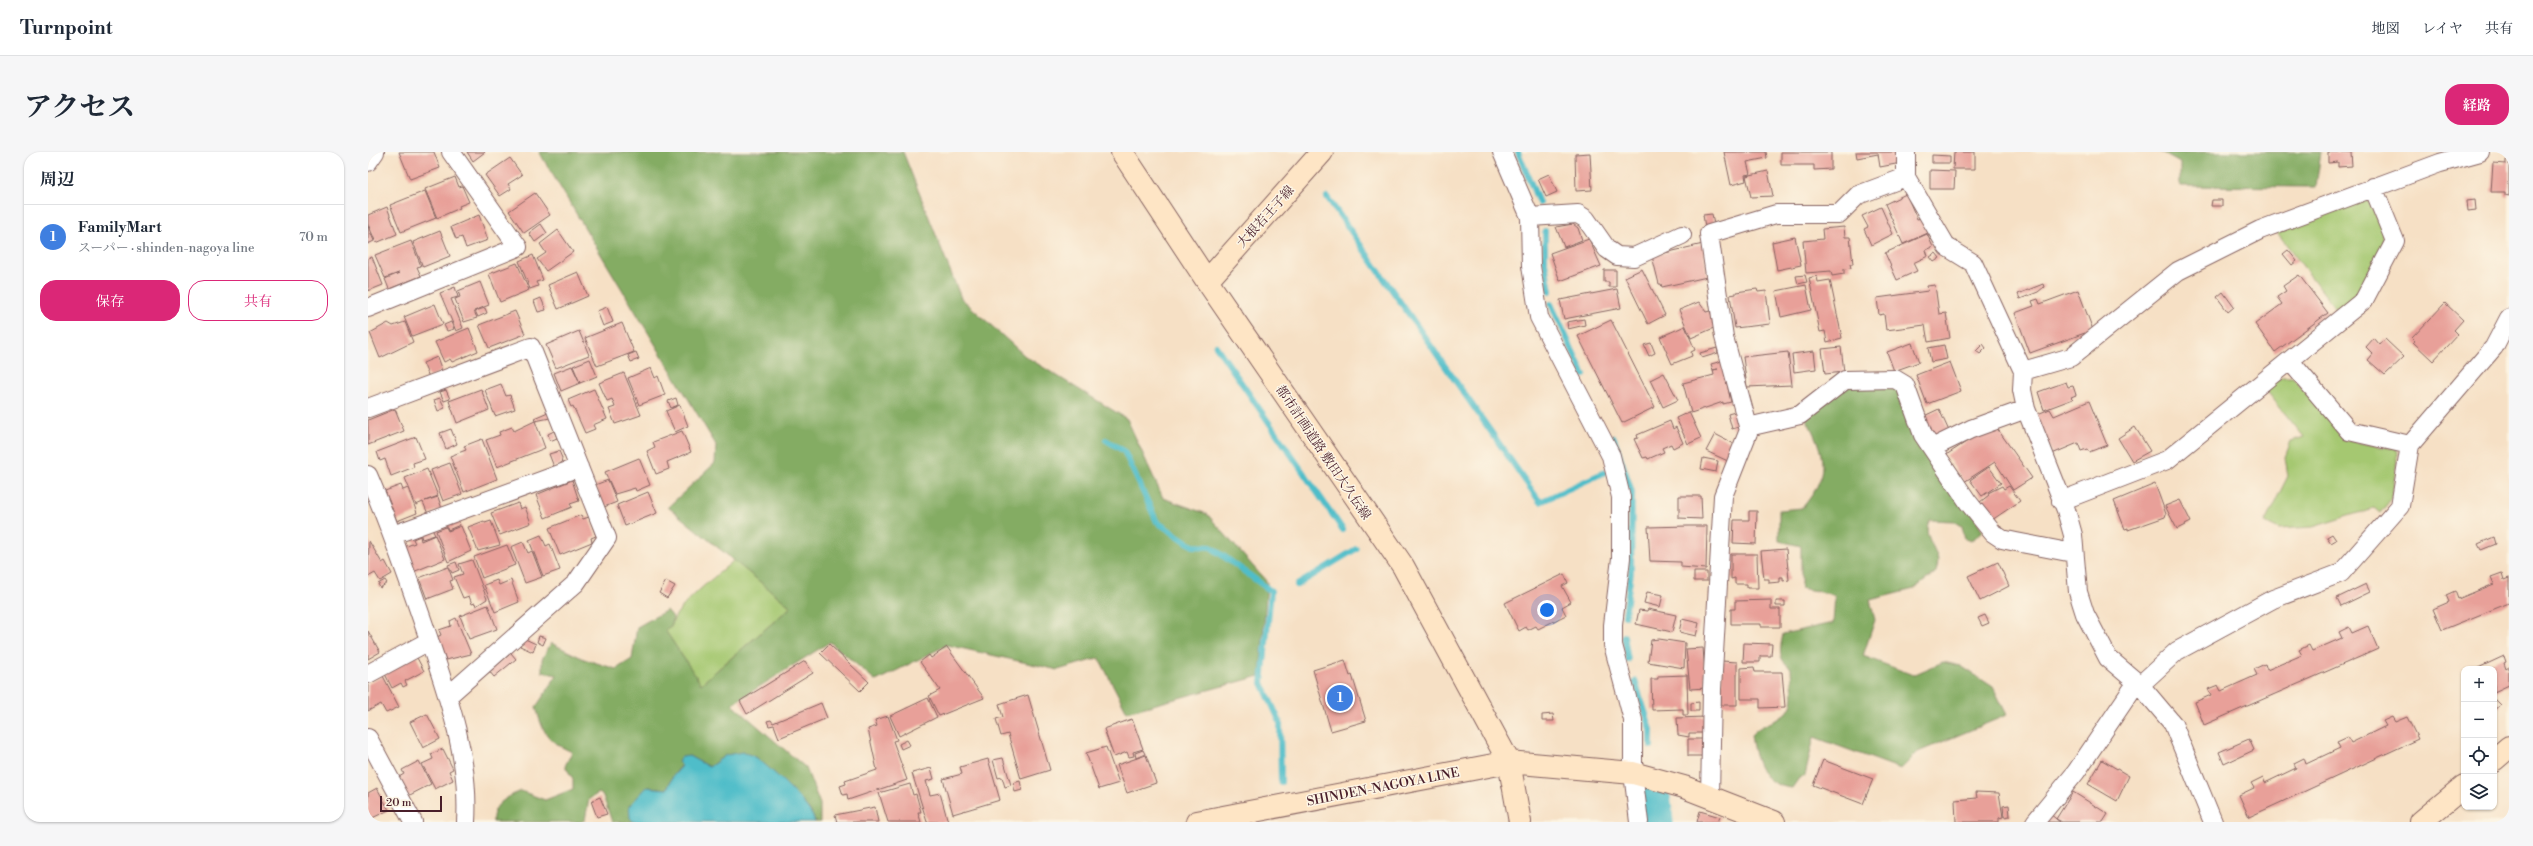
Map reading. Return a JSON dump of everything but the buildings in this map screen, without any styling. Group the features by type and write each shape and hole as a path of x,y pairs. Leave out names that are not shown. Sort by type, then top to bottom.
{"street":[{"path":"368,162 375,152"},
{"path":"368,308 518,247 451,152"},
{"name":"都市計画道路 敷田大久伝線","path":"1122,152 1207,281 1403,566 1509,762"},
{"name":"大根若王子線","path":"1207,281 1322,152"},
{"path":"1502,152 1530,217 1531,266 1539,317 1611,456 1621,497 1621,558 1613,625 1613,645 1632,720 1633,772 1639,822"},
{"path":"1906,152 1906,177 1947,247 1973,263 2023,371 2022,390 2026,409 2074,534 2074,552 2078,592 2085,614 2108,658 2138,684 2173,724 2213,822"},
{"path":"2023,371 2071,358 2178,271 2260,230 2372,187 2440,163 2480,152"},
{"path":"1710,797 1713,674 1723,496 1748,427 1724,337 1709,234 1776,214 1839,214 1858,195 1906,177"},
{"path":"2062,501 2167,460 2364,300 2395,241 2372,187"},
{"path":"1530,217 1578,214 1586,219 1607,249 1617,256 1634,257 1682,235"},
{"path":"2034,822 2076,772 2138,684 2177,651 2273,599 2342,573 2400,506 2410,446 2494,347 2509,318"},
{"path":"368,408 531,347 607,538 576,583 448,696"},
{"path":"2290,361 2350,431 2410,446"},
{"path":"1748,427 1800,415 1845,380 1895,379 1905,385 1923,435 1968,502 1993,533 2002,539 2074,552"},
{"path":"1932,448 1971,428 2026,409"},
{"path":"393,535 579,467"},
{"path":"368,475 393,535 448,696 457,728 466,780 466,822"},
{"path":"368,674 429,640"},
{"path":"368,738 413,822"},
{"path":"2497,757 2509,747"},
{"path":"1509,762 1520,822"},
{"name":"SHINDEN-NAGOYA LINE","path":"1197,822 1509,762 1633,772 1684,787 1774,822"},
{"path":"2421,822 2461,789"}],"green space":[{"path":"539,152 903,152 961,298 1025,356 1127,419 1163,498 1207,514 1267,582 1260,676 1127,712 1099,658 1058,670 947,645 876,681 830,642 732,704 806,768 820,804 820,822 815,822 809,809 756,757 726,755 709,767 689,756 673,776 667,789 647,787 630,818 634,822 612,822 603,796 599,793 589,799 585,820 580,822 493,822 493,816 497,806 505,799 521,791 545,800 573,789 573,779 565,766 572,752 551,740 547,735 536,707 557,675 542,672 542,659 551,643 584,659 616,669 632,659 637,627 667,610 673,617 672,625 665,630 701,684 791,607 668,507 715,463 716,445"},
{"path":"2160,152 2321,152 2316,187 2180,186 2180,163"},
{"path":"2361,199 2369,202 2383,230 2384,245 2359,294 2338,312 2276,231"},
{"path":"2282,377 2293,377 2345,440 2395,449 2398,452 2392,498 2380,513 2374,508 2313,527 2279,529 2265,522 2288,476 2285,457 2291,441 2304,437 2265,389"},
{"path":"1895,385 1983,531 1971,541 1965,539 1962,526 1954,521 1930,520 1927,529 1929,538 1938,558 1936,572 1914,589 1870,600 1875,620 1863,656 1913,675 1943,662 1961,666 1993,687 2007,715 1918,752 1901,769 1814,737 1805,776 1799,778 1792,788 1782,786 1766,777 1761,770 1755,754 1751,735 1761,727 1784,715 1791,706 1793,693 1791,668 1783,661 1781,653 1783,634 1833,623 1835,595 1801,588 1801,546 1779,541 1779,510 1802,508 1818,485 1821,475 1821,454 1806,418 1845,386"},
{"path":"734,560 791,607 701,684 664,630 672,625 680,609 689,600"}],"water":[{"path":"742,752 757,758 772,770 807,807 815,822 634,822 630,818 629,806 647,787 667,789 673,776 682,766 678,762 681,757 689,756 709,767 726,755"}],"waterway":[{"path":"1518,152 1539,203"},
{"path":"1327,197 1540,502 1605,472"},
{"path":"1545,231 1545,263 1550,291"},
{"path":"1551,304 1584,375"},
{"path":"1216,346 1343,530"},
{"path":"1614,438 1632,492 1631,572 1625,616"},
{"path":"1106,440 1124,451 1157,522 1193,546 1211,547 1271,591 1262,683 1280,722 1281,782"},
{"path":"1297,585 1356,549"},
{"path":"1624,636 1628,660"},
{"path":"1635,681 1651,730 1651,746"},
{"path":"1653,802 1655,822"}],"place":[{"name":"FamilyMart","path":"1340,698"}]}
